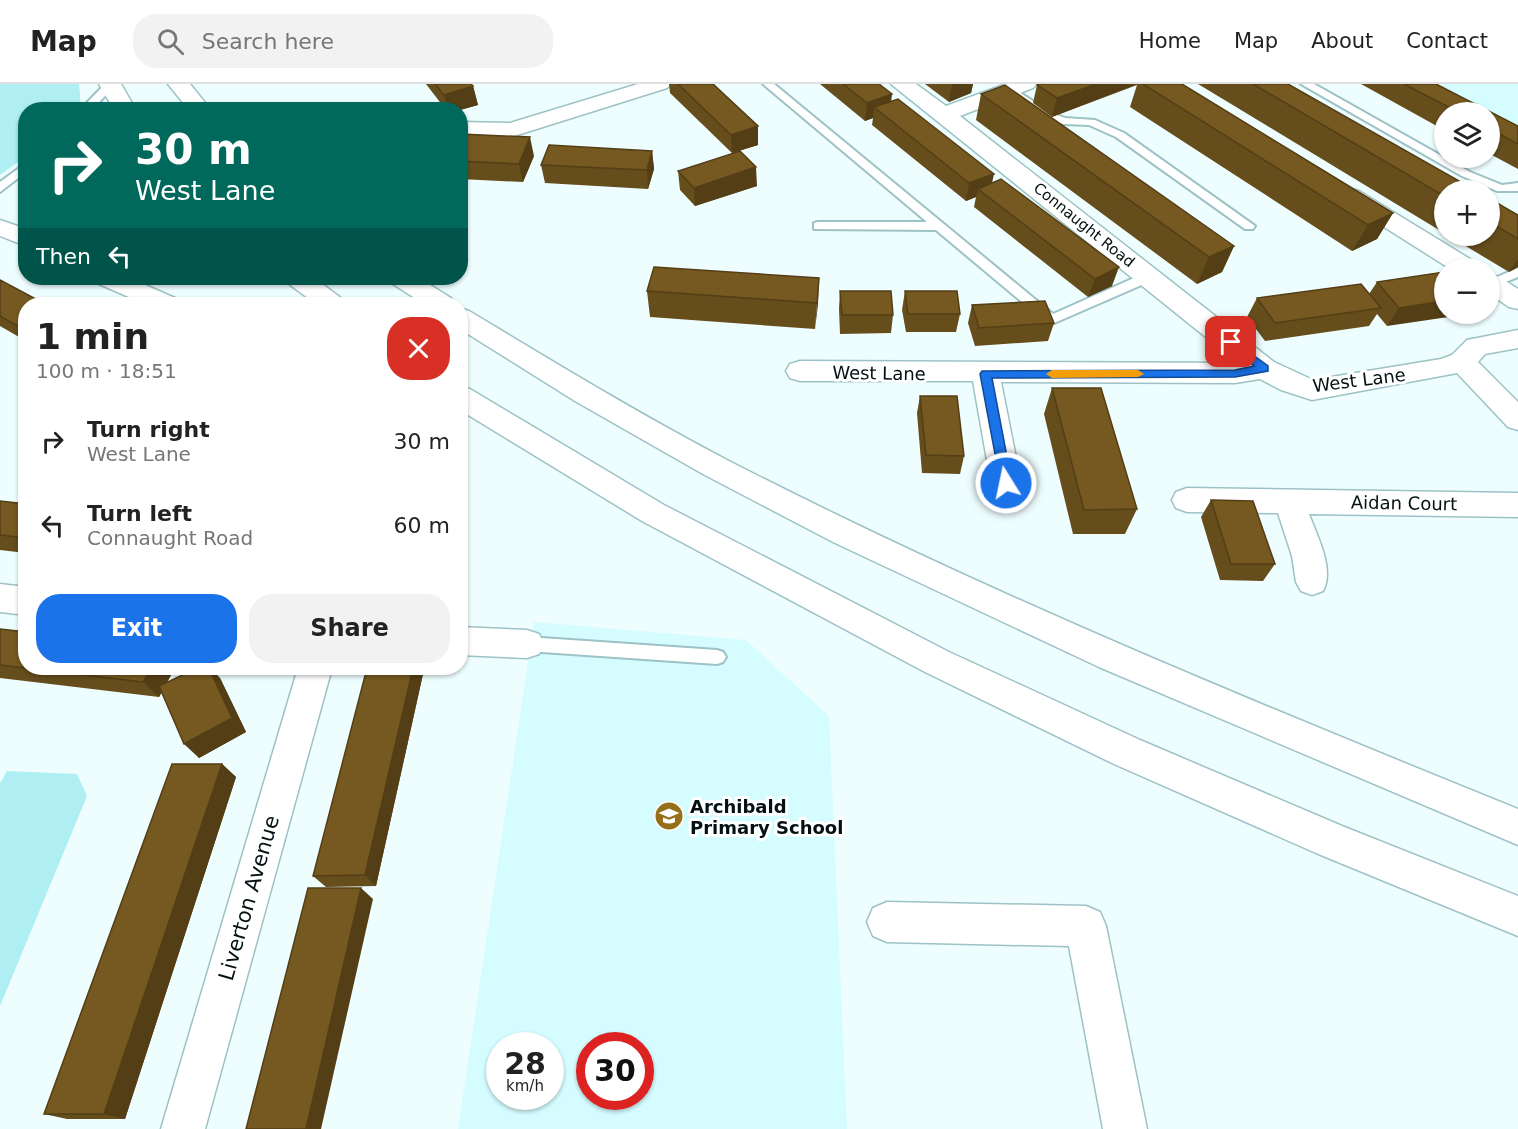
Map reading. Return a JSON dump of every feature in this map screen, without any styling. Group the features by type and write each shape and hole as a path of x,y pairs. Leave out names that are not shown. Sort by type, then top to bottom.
{"main road":[{"path":"110,84 120,102"},
{"path":"179,84 194,102"},
{"path":"468,129 511,130 660,84"},
{"name":"Connaught Road","path":"902,84 944,114 1264,369"},
{"path":"944,114 1018,87"},
{"path":"1334,186 1450,258"},
{"path":"0,227 18,235"},
{"path":"124,285 150,297"},
{"path":"307,285 323,297"},
{"path":"413,285 431,297"},
{"path":"1500,290 1518,301"},
{"path":"468,322 558,378 644,427 860,543 1160,678 1518,827"},
{"name":"West Lane","path":"800,371 1235,374 1264,369 1291,383 1312,390 1442,368 1462,362 1477,346 1518,339"},
{"path":"1462,362 1518,420"},
{"path":"986,374 1006,483"},
{"path":"468,401 653,513 937,662 1127,752 1330,840 1518,916"},
{"name":"Aidan Court","path":"1187,500 1518,505"},
{"path":"1290,502 1308,556 1312,582"},
{"path":"0,598 18,600"},
{"path":"468,641 527,644"},
{"name":"Liverton Avenue","path":"183,1129 313,675"},
{"path":"1397,777 1518,813"},
{"path":"887,922 1086,926 1125,1129"}],"lane":[{"path":"93,102 110,84"},
{"path":"768,84 1052,320 1148,277"},
{"path":"1306,84 1466,174 1501,189 1518,187"},
{"path":"1018,87 1046,114 1063,121 1091,122 1120,135 1249,226"},
{"path":"0,188 18,173"},
{"path":"818,226 940,226"},
{"path":"1500,280 1518,272"},
{"path":"527,644 717,657"}],"shaded area":[{"path":"0,84 79,84 81,102 18,102 18,162 0,175"},
{"path":"1429,84 1518,84 1518,128 1500,118 1500,102 1468,102"},
{"name":"Archibald Primary School","path":"534,622 746,640 829,716 847,1129 458,1129"},
{"path":"7,771 77,774 87,796 0,1006 0,783"}],"building":[{"path":"435,84 471,84 473,86 444,95"},
{"path":"678,84 713,84 758,126 731,135"},
{"path":"843,84 879,84 892,94 867,103"},
{"path":"1096,84 1057,98 1037,85"},
{"path":"1143,84 1182,84 1393,213 1368,225"},
{"path":"1253,84 1288,84 1457,180 1434,180 1434,190"},
{"path":"1404,84 1436,84 1471,102 1439,102"},
{"path":"1005,85 1234,246 1209,257 981,94"},
{"path":"898,99 994,174 969,183 874,107"},
{"path":"1500,117 1518,126 1518,144 1500,134"},
{"path":"468,134 530,137 519,164 468,161"},
{"path":"549,145 652,151 647,170 541,165"},
{"path":"740,151 756,167 694,188 678,171"},
{"path":"1001,179 1119,267 1095,279 978,189"},
{"path":"1500,205 1518,215 1518,239 1500,228"},
{"path":"654,267 819,278 817,303 647,291"},
{"path":"1434,273 1434,303 1399,308 1377,282"},
{"path":"0,280 32,297 18,297 18,326 0,316"},
{"path":"1361,284 1381,308 1275,323 1257,298"},
{"path":"840,291 891,291 893,315 842,315"},
{"path":"905,291 957,291 960,314 908,314"},
{"path":"1045,301 1054,323 979,328 972,305"},
{"path":"1052,388 1101,388 1137,509 1084,510"},
{"path":"920,396 957,396 964,456 926,455"},
{"path":"1211,500 1253,501 1275,564 1231,564"},
{"path":"0,501 18,503 18,537 0,535"},
{"path":"0,629 18,631 18,667 0,665"},
{"path":"84,675 148,675 143,682"},
{"path":"182,675 212,675 232,718 184,744 159,686"},
{"path":"365,675 411,675 365,875 313,876"},
{"path":"172,764 222,764 104,1114 44,1114"},
{"path":"308,888 361,888 306,1129 246,1129"}],"slow traffic":[{"path":"1052,374 1138,374"}],"place":[{"name":"Archibald Primary School","path":"669,816"}],"route":[{"path":"1006,483 986,374 1235,374 1264,369 1231,342"}]}
